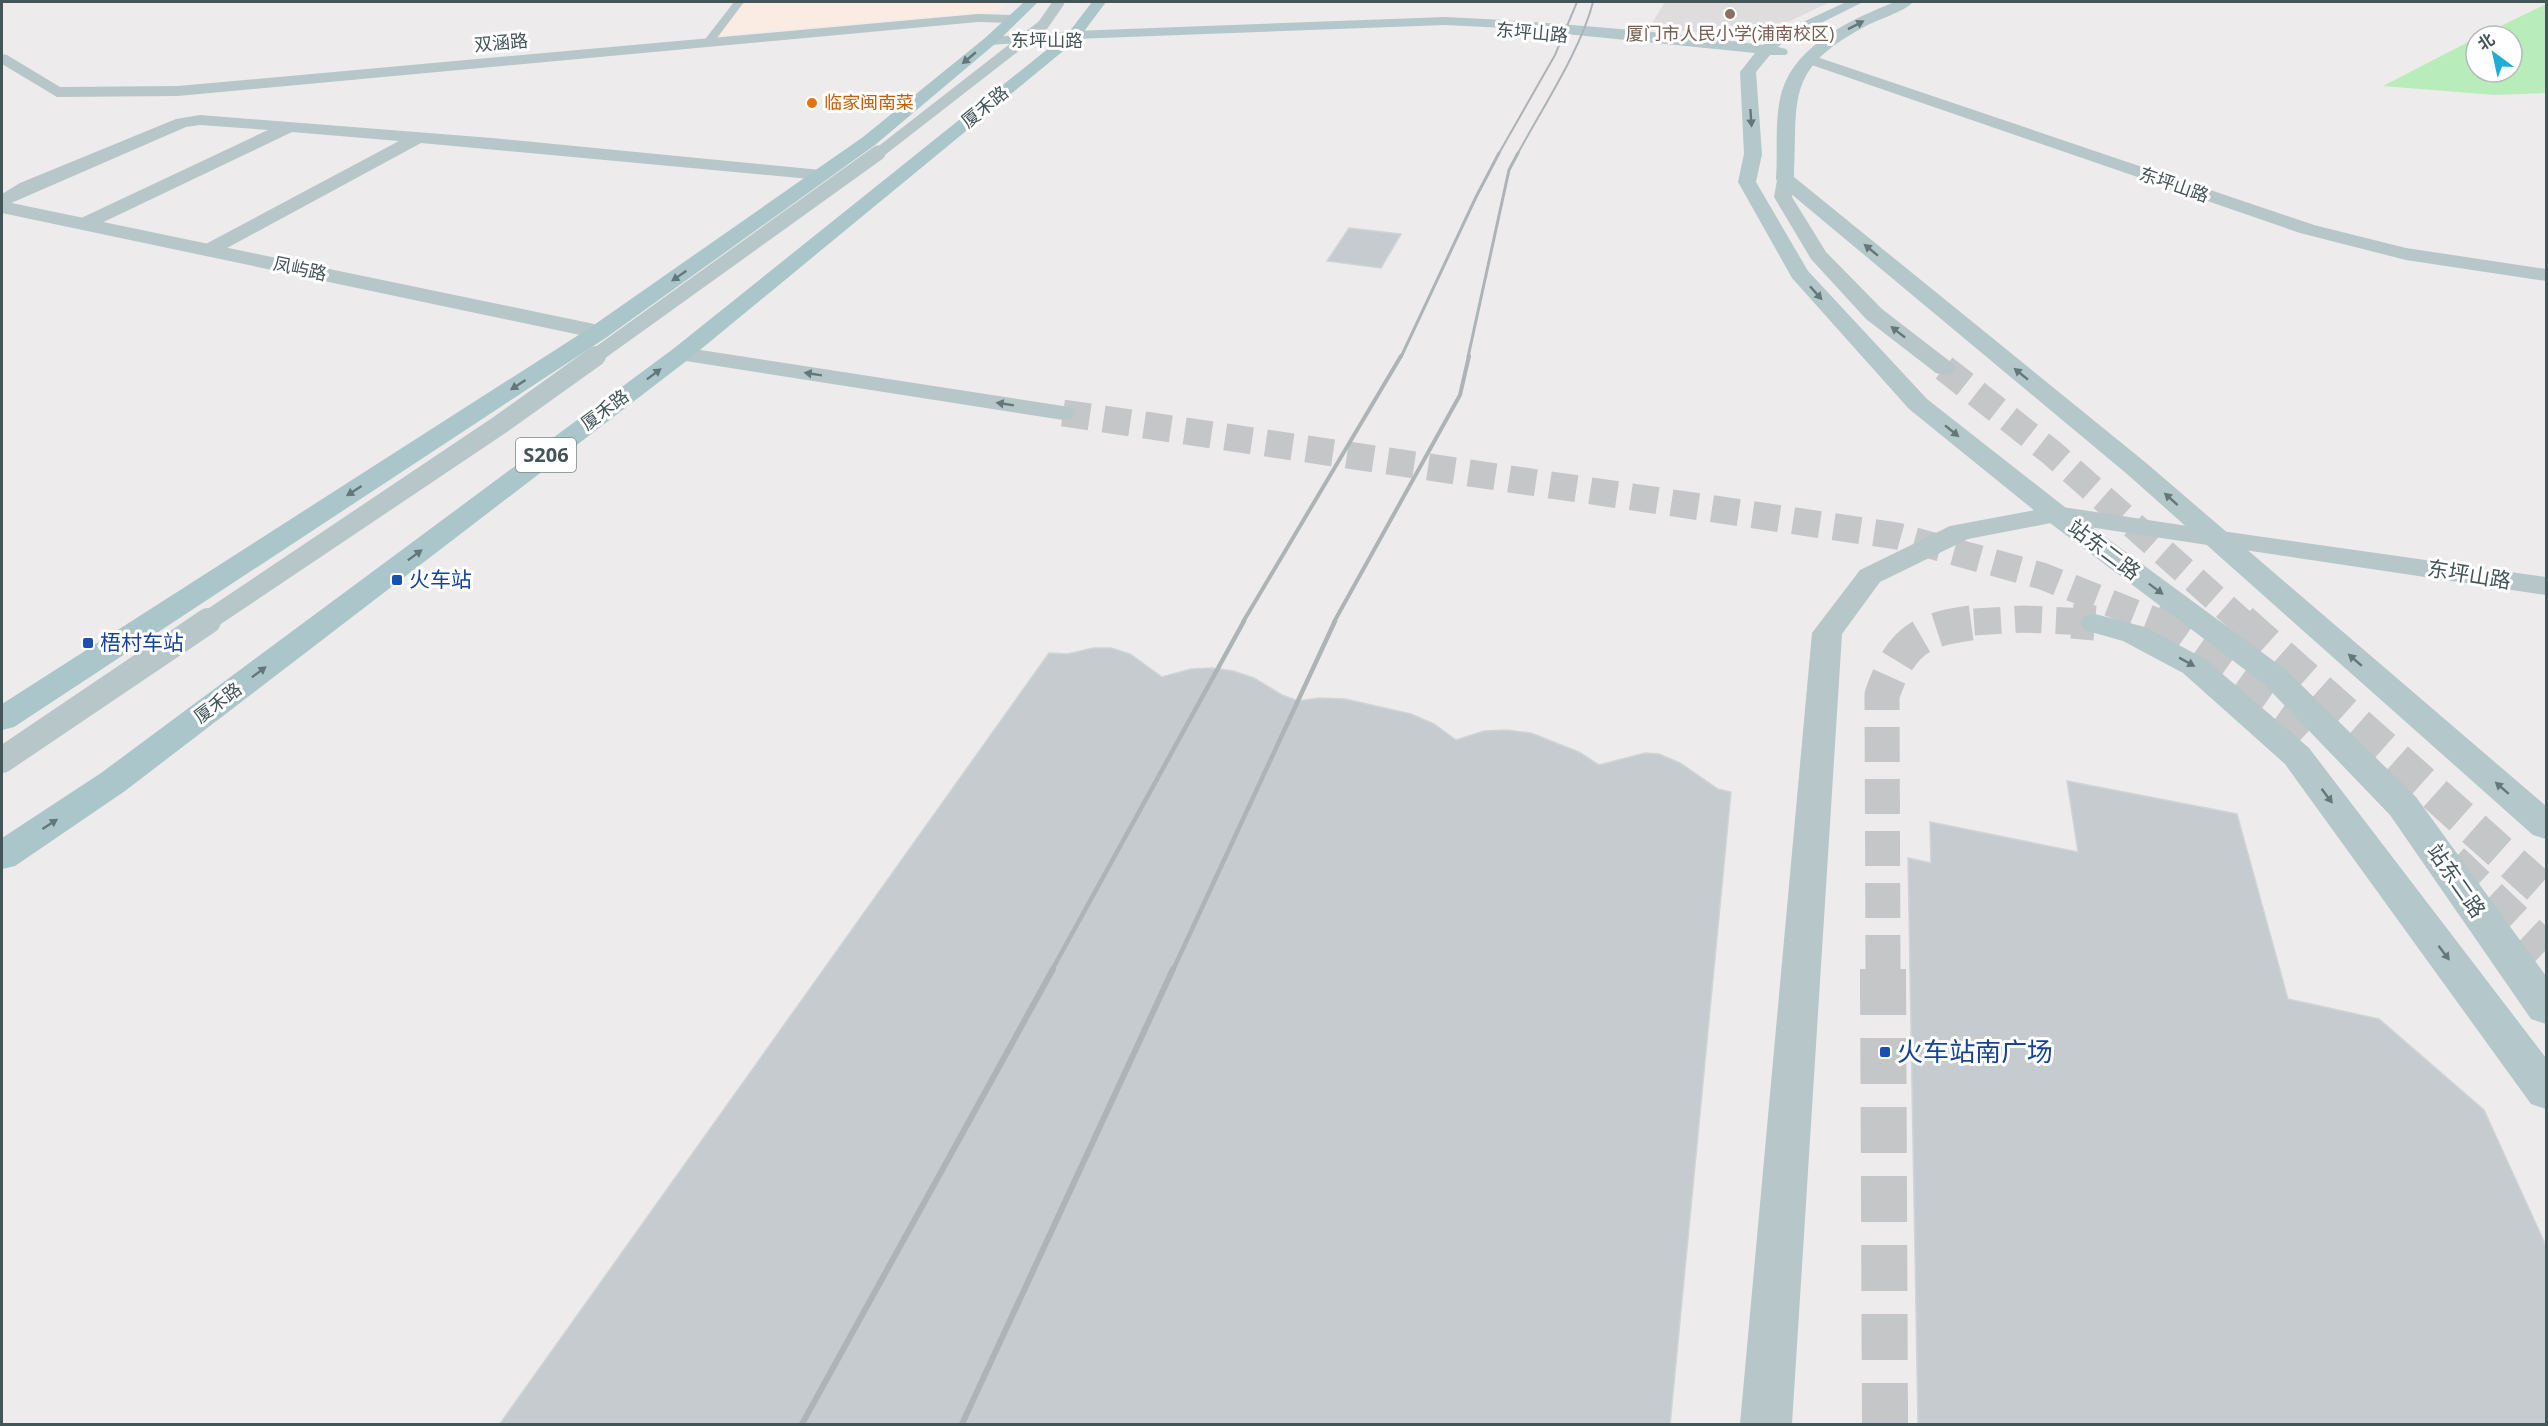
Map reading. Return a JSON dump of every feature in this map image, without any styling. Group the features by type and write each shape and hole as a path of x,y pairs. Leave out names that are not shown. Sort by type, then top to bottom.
{"main road":[{"path":"2,719 599,332 869,141 990,41 1031,2"},
{"name":"厦禾路","path":"2,856 113,782 681,354 1070,38 1099,2"},
{"path":"1760,56 1796,29 1856,2"},
{"path":"1906,2 1840,33 1824,45 1809,71 1790,90 1785,179 2136,468 2547,826"},
{"name":"东坪山路","path":"990,41 1469,28 1703,48 1760,56 1809,71"},
{"name":"站东二路","path":"1760,56 1748,72 1753,154 1747,182 1799,274 1918,404 2056,514 2275,677 2403,806 2547,1007"},
{"path":"2095,623 2134,634 2194,666 2297,756 2547,1091"}],"street":[{"name":"双涵路","path":"2,58 57,92 178,91 978,18 1013,19"},
{"name":"东坪山路","path":"1809,71 1867,79 2307,229 2406,254 2547,275"},
{"path":"2,201 27,187 182,123 200,120 419,137 821,175"},
{"path":"84,224 289,127"},
{"path":"209,250 419,137"},
{"path":"1785,179 1784,198 1818,255 1874,314 1944,368"},
{"name":"凤屿路","path":"2,207 599,332"},
{"path":"681,354 1063,413"},
{"name":"东坪山路","path":"1766,1425 1827,633 1870,576 1960,532 2056,514 2547,586"}],"lane":[{"path":"707,44 738,2"},
{"path":"2,760 501,424 876,155 1043,25 1059,2"}],"shaded area":[{"path":"745,2 1009,2 999,11 717,36"},
{"name":"厦门市人民小学(浦南校区)","path":"1665,2 1830,2 1788,22 1749,30 1706,33 1649,28"}],"green space":[{"path":"2546,4 2546,93 2495,95 2383,86 2464,44 2464,84 2524,84 2524,24 2505,24"}],"building":[{"path":"1349,228 1401,234 1381,268 1327,261"},
{"path":"1093,648 1111,648 1130,654 1162,677 1191,669 1212,668 1233,671 1254,678 1282,695 1298,701 1319,698 1345,699 1411,714 1434,724 1456,740 1484,731 1506,730 1531,733 1579,752 1599,765 1645,753 1659,754 1680,763 1718,789 1731,792 1670,1425 499,1425 1049,653 1068,654"},
{"path":"2067,781 2237,814 2288,999 2379,1019 2484,1110 2547,1248 2547,1425 1918,1425 1908,858 1931,863 1930,822 2078,852"}],"tunnel":[{"path":"1944,368 2052,453 2242,622"},
{"path":"1063,413 1897,536 2042,576 2158,622"},
{"path":"1983,621 2024,619 2077,621"},
{"path":"1883,970 1882,695 1899,659 1919,638 1947,627 1983,621"},
{"path":"1974,622 1983,621"},
{"path":"2072,621 2077,621"},
{"path":"2077,621 2089,622"},
{"path":"2077,621 2095,623"},
{"path":"2154,621 2174,629 2294,713 2320,737"},
{"path":"2241,621 2546,893"},
{"path":"2452,861 2546,950"},
{"path":"1883,969 1885,1424"}],"railway":[{"path":"1498,155 1555,55 1577,2"},
{"path":"1517,155 1570,60 1593,2"},
{"path":"1401,357 1499,153"},
{"path":"1468,357 1509,170 1518,153"},
{"path":"1243,622 1401,356"},
{"path":"1334,622 1460,395 1469,356"},
{"path":"1052,970 1244,621"},
{"path":"1173,970 1335,621"},
{"path":"802,1424 1053,969"},
{"path":"962,1424 1173,969"}],"place":[{"name":"厦门市人民小学(浦南校区)","path":"1730,14"},
{"name":"临家闽南菜","path":"812,103"},
{"name":"火车站","path":"397,580"},
{"name":"梧村车站","path":"88,643"},
{"name":"火车站南广场","path":"1885,1052"}]}
